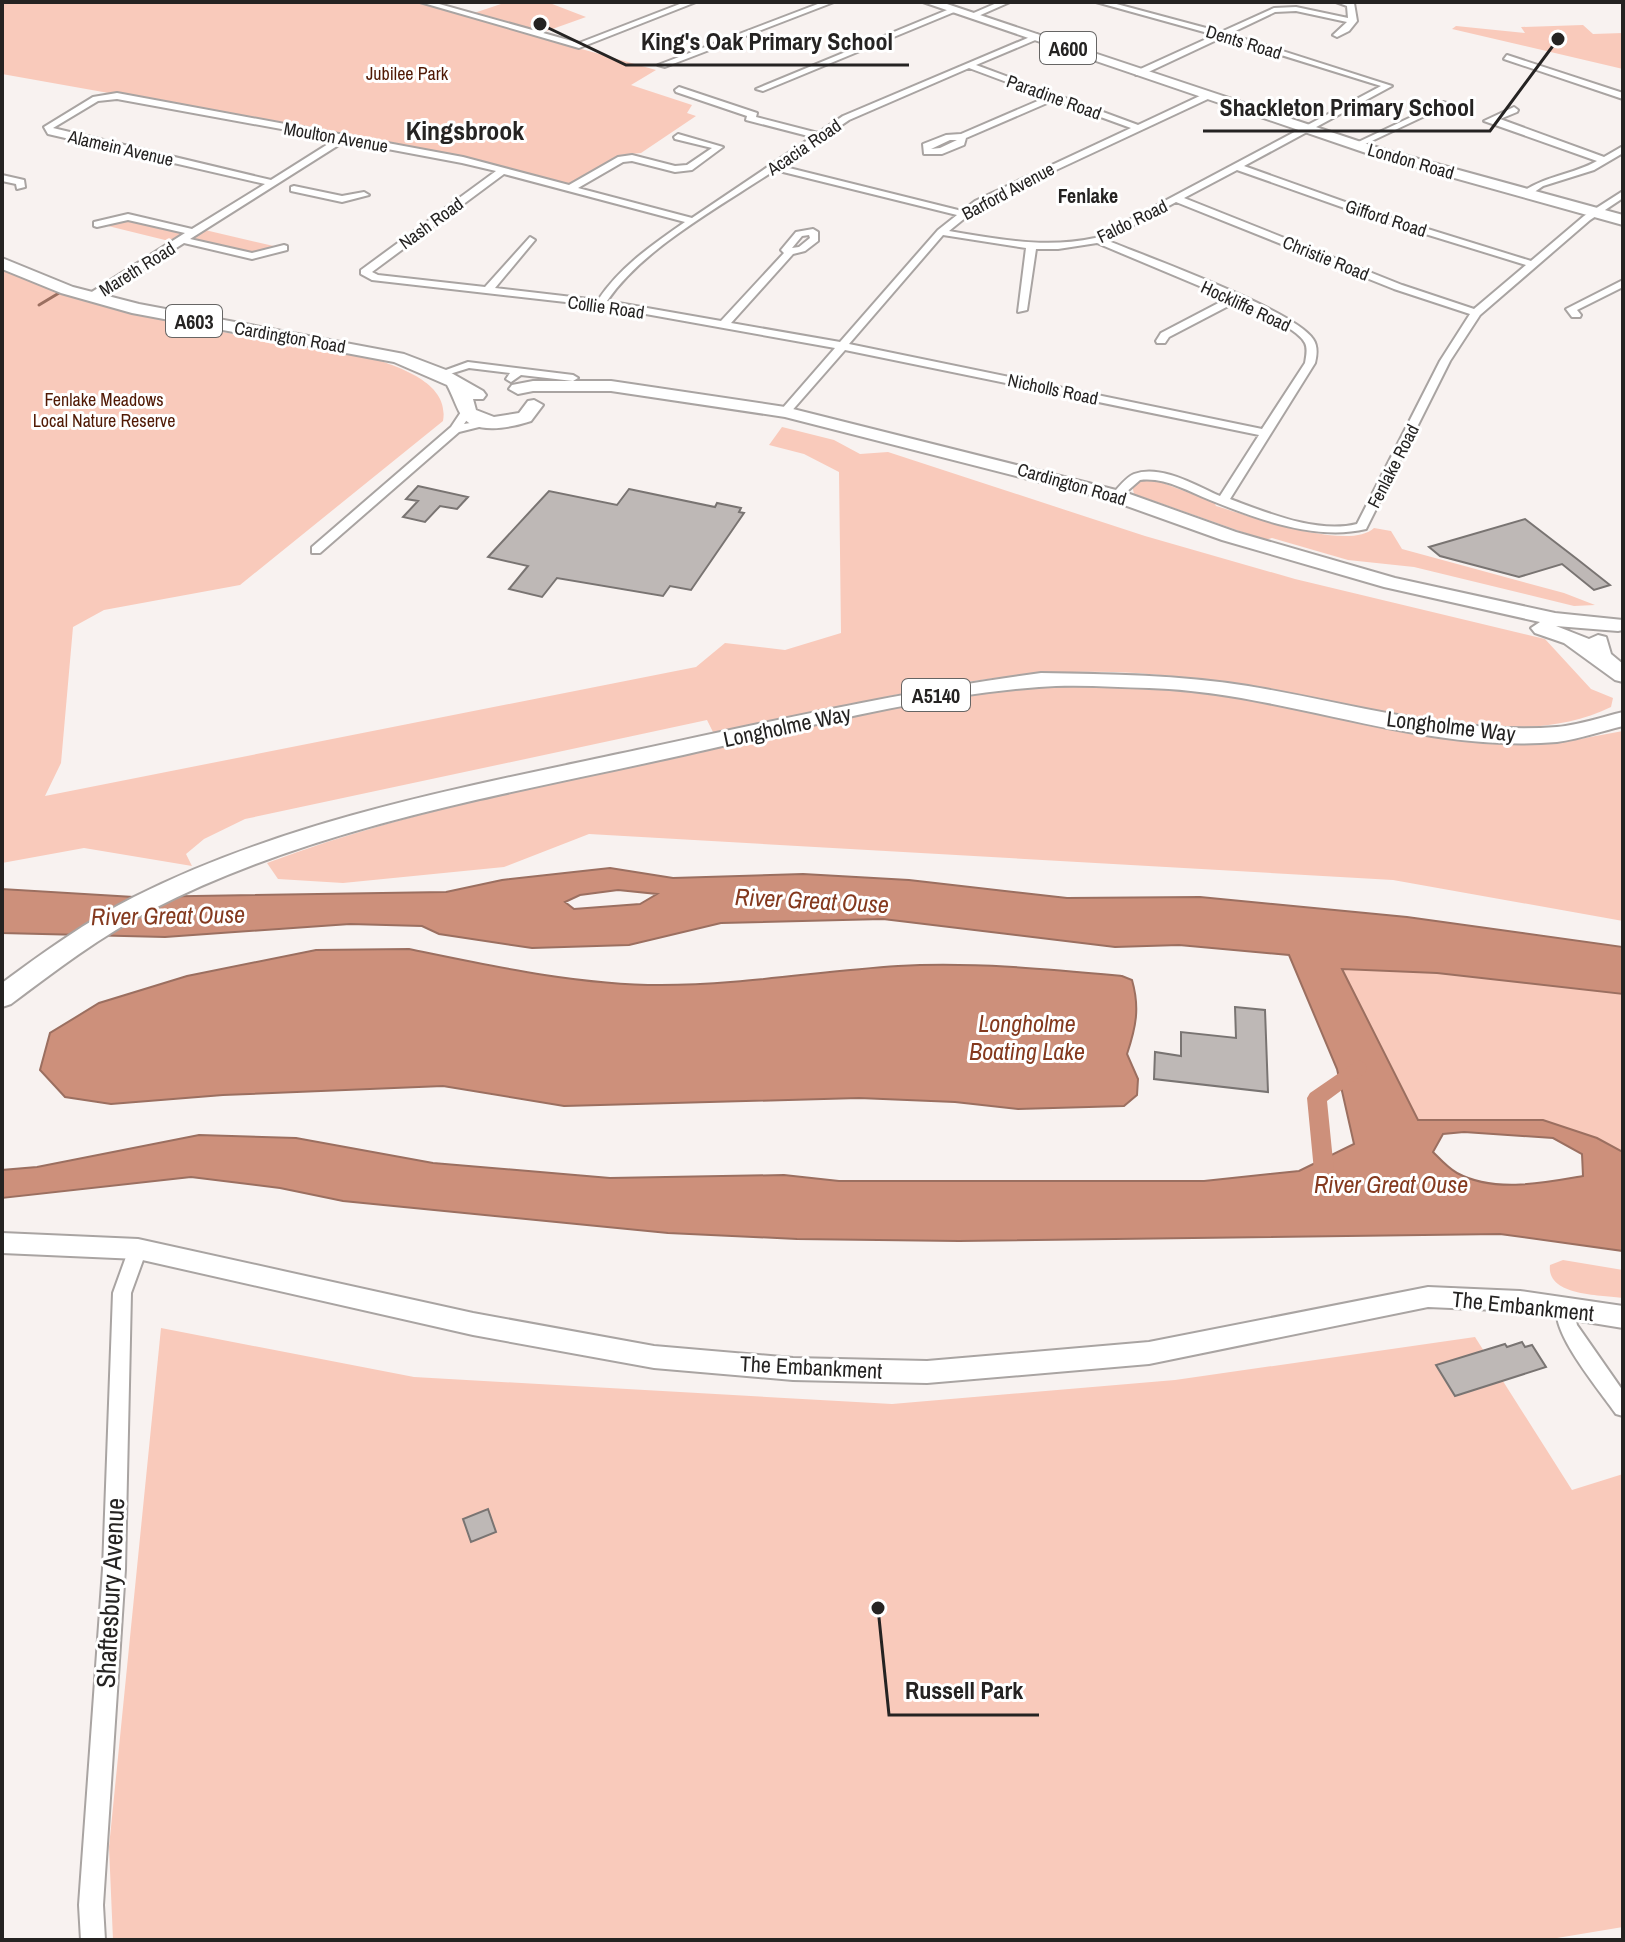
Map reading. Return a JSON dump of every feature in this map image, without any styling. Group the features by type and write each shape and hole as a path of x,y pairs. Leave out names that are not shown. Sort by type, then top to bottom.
{"main road":[{"name":"London Road","path":"929,2 1356,145 1623,220"},
{"name":"Cardington Road","path":"2,263 91,297 192,321 373,352 447,378"},
{"path":"447,378 471,404 475,419 489,423"},
{"name":"Cardington Road","path":"516,380 611,386 785,412 1117,496 1229,536 1391,583 1555,619 1620,624"},
{"path":"471,404 516,380 533,398 534,405"},
{"name":"Cardington Road","path":"489,423 525,417 534,405 576,396 635,398 751,416 881,444 1095,502 1307,573 1546,629 1572,638 1611,666"},
{"path":"1620,624 1608,628 1598,640 1623,689"},
{"name":"Longholme Way","path":"2,997 63,950 114,917 199,874 265,848 346,823 918,698 1026,682 1094,679 1184,684 1432,727 1504,735 1560,734 1621,714"}],"street":[{"path":"424,2 579,46 692,2"},
{"path":"662,65 830,2"},
{"path":"973,15 1006,2"},
{"name":"Dents Road","path":"1100,2 1221,34 1388,86"},
{"path":"1337,35 1349,28 1353,21 1351,5 1340,2"},
{"path":"1139,73 1280,9 1296,9 1353,21"},
{"path":"760,89 955,10"},
{"name":"Acacia Road","path":"601,303 602,297 631,264 846,118 1037,36"},
{"path":"1507,57 1526,60 1623,96"},
{"name":"Paradine Road","path":"969,65 1139,128"},
{"name":"Faldo Road","path":"941,232 1031,247 1064,247 1098,240 1388,86"},
{"path":"679,90 695,101 754,115 749,118 820,136"},
{"name":"Moulton Avenue","path":"117,96 463,160 692,221"},
{"name":"Alamein Avenue","path":"117,96 96,99 51,124 48,130 274,183"},
{"name":"Barford Avenue","path":"785,412 961,213 1207,96"},
{"path":"962,137 1053,97"},
{"path":"1356,145 1446,104"},
{"path":"1514,110 1488,121 1604,160"},
{"path":"678,137 719,147"},
{"name":"Mareth Road","path":"91,297 342,139"},
{"path":"570,189 621,159 632,158 675,169 689,168 730,141"},
{"path":"1527,193 1537,186 1579,173 1623,149"},
{"path":"775,167 961,213"},
{"name":"Gifford Road","path":"1238,167 1373,215 1535,265"},
{"name":"Nash Road","path":"368,276 365,272 368,268 502,171"},
{"path":"286,176 294,179 294,189"},
{"path":"2,178 21,185 33,179"},
{"name":"Mareth Road","path":"262,191 273,193 294,189 342,204 364,195"},
{"name":"Fenlake Road","path":"1117,496 1129,481 1145,475 1164,478 1223,501 1336,531 1352,531 1362,526 1445,361 1476,313 1595,212 1623,194"},
{"name":"Christie Road","path":"1177,199 1398,287 1476,313"},
{"name":"Mareth Road","path":"97,224 128,217 196,233"},
{"name":"Mareth Road","path":"184,240 252,256 284,248"},
{"path":"487,291 530,240"},
{"name":"Hockliffe Road","path":"1098,240 1234,299 1299,331 1308,339 1313,351 1310,363 1263,433 1223,501"},
{"path":"1022,310 1031,247"},
{"path":"723,325 790,252"},
{"name":"Collie Road","path":"368,276 601,303 842,346"},
{"path":"1576,315 1571,309 1623,283"},
{"path":"1161,341 1165,335 1234,299"},
{"name":"Nicholls Road","path":"842,346 1263,433"},
{"name":"Cardington Road","path":"447,378 468,365 516,380 573,378"},
{"path":"316,550 455,429 471,404"},
{"path":"455,429 489,423"},
{"name":"The Embankment","path":"2,1243 138,1249 488,1327 654,1357 793,1369 927,1372 1149,1353 1428,1297 1520,1301 1623,1317"},
{"name":"Shaftesbury Avenue","path":"93,1940 91,1905 114,1569 122,1293 138,1249"},
{"path":"1565,1310 1568,1328 1623,1407"}],"green space":[{"name":"Jubilee Park","path":"2,2 415,2 656,70 631,85 692,105 687,113 696,116 641,153 620,155 570,185 463,156 2,74"},
{"path":"507,2 547,2 586,17 544,32 474,13"},
{"path":"1583,25 1593,34 1623,33 1623,69 1452,29 1456,26 1525,33 1521,27"},
{"path":"126,219 182,233 169,241 104,225"},
{"path":"205,230 278,247 248,253 193,238"},
{"name":"Fenlake Meadows Local Nature Reserve","path":"2,269 199,328 369,357 420,378 438,396 443,407 443,421 240,585 104,610 73,627 61,763 45,796 696,667 725,643 785,650 841,633 839,472 804,454 769,445 782,427 834,440 860,454 888,452 1145,536 1295,579 1545,639 1591,689 1613,698 1611,707 1572,721 1530,727 1486,727 1441,723 1194,678 1096,672 1028,675 938,687 714,734 707,720 245,819 204,839 186,854 192,866 84,848 2,863"},
{"path":"1143,479 1152,479 1214,502 1216,506 1298,530 1343,536 1361,534 1374,528 1391,531 1402,549 1564,593 1595,605 1574,606 1414,567 1348,560 1272,538 1265,540 1134,494 1132,485"},
{"path":"1061,684 1196,690 1520,742 1563,742 1623,731 1623,921 1393,880 589,834 504,867 343,883 278,879 267,863 413,817 512,793 860,715 1010,689"},
{"path":"1342,969 1437,973 1623,994 1623,1152 1597,1138 1418,1120"},
{"path":"1563,1260 1623,1270 1623,1298 1577,1292 1557,1283 1551,1275 1550,1265"},
{"path":"161,1328 414,1377 892,1404 1175,1380 1475,1337 1572,1490 1623,1474 1623,1927 1545,1940 113,1940 109,1847"}],"water":[{"name":"River Great Ouse","path":"610,868 673,878 803,874 909,880 1067,898 1200,897 1407,917 1623,947 1623,994 1437,973 1342,969 1418,1120 1543,1120 1597,1138 1623,1152 1623,1251 1500,1234 959,1241 797,1239 668,1233 343,1201 280,1188 191,1177 2,1198 2,1170 37,1167 199,1135 296,1138 433,1163 610,1178 784,1175 839,1181 1204,1181 1299,1171 1354,1144 1337,1069 1289,955 1179,945 1115,947 883,919 721,923 629,945 532,948 439,934 422,926 350,924 165,937 2,933 2,889 134,897 446,892 502,880","holes":["618,890 657,894 640,904 574,909 565,902 580,895","1464,1132 1553,1138 1582,1154 1583,1176 1519,1185 1471,1179 1454,1171 1433,1152 1443,1134"]},
{"name":"Longholme Boating Lake","path":"409,949 535,973 629,984 721,983 926,965 1010,967 1122,976 1132,980 1136,1000 1135,1026 1127,1054 1138,1079 1137,1095 1124,1106 1018,1109 955,1102 859,1098 564,1106 443,1086 223,1095 111,1104 65,1097 40,1070 50,1033 99,1003 187,976 316,950"}],"building":[{"path":"418,486 468,497 457,509 440,506 425,522 403,517 418,501 406,499"},
{"path":"629,489 715,507 717,503 741,508 739,512 744,513 691,590 670,586 663,596 557,578 542,597 509,589 528,566 488,557 549,491 617,505"},
{"path":"1525,519 1610,585 1594,590 1562,564 1519,577 1440,556 1429,547"},
{"path":"1235,1007 1265,1010 1268,1092 1154,1079 1155,1052 1181,1056 1181,1032 1236,1038"},
{"path":"1522,1342 1525,1347 1532,1345 1546,1367 1455,1396 1436,1365 1505,1344 1507,1347"},
{"path":"488,1509 496,1532 471,1542 463,1519"}],"waterway":[{"path":"39,305 59,293"},
{"name":"River Great Ouse","path":"1325,1181 1317,1098 1358,1068"}],"place":[{"name":"King's Oak Primary School","path":"540,24"},
{"name":"Shackleton Primary School","path":"1558,39"},
{"name":"Russell Park","path":"878,1608"}],"district":[{"name":"Kingsbrook","path":"465,130"},
{"name":"Fenlake","path":"1088,195"}]}
